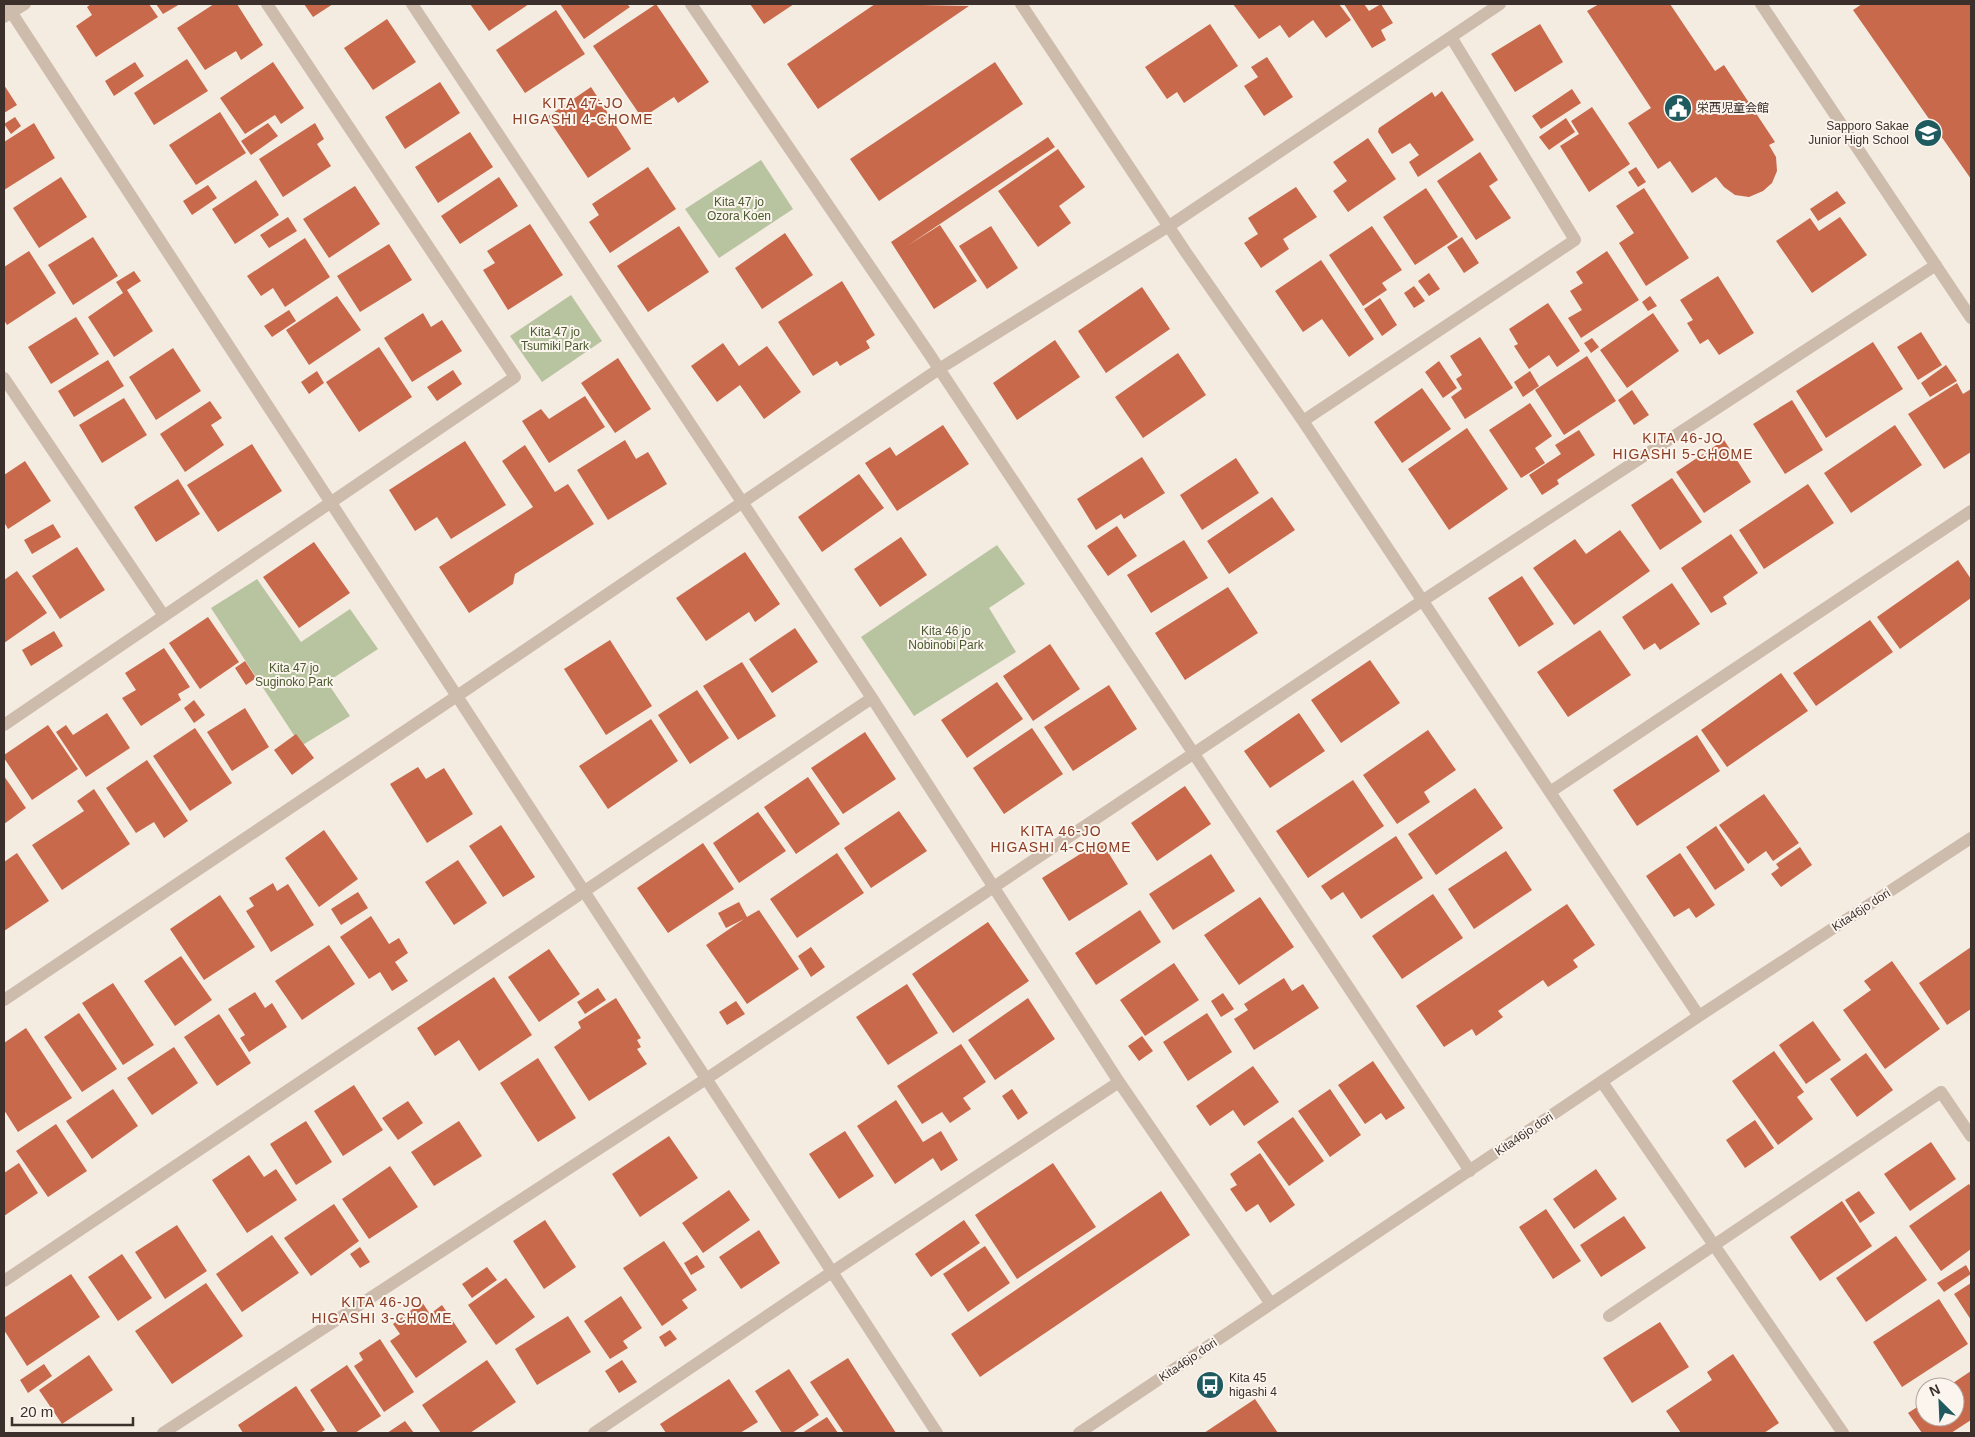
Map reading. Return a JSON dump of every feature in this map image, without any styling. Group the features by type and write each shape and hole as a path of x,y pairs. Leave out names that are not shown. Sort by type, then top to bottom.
{"street":[{"path":"25,4 7,11 458,696 937,1433"},
{"path":"6,719 164,616 515,377 268,4"},
{"path":"412,4 872,698 1118,1082 1271,1304"},
{"path":"691,4 939,369 1470,1171"},
{"path":"1021,4 1169,226 1304,421 1699,1016"},
{"path":"4,1000 458,696 939,369 1169,226 1500,4"},
{"path":"1761,4 1971,318"},
{"path":"1304,421 1576,240 1451,37"},
{"path":"163,1433 706,1079 1422,601 1936,266"},
{"path":"4,378 164,616"},
{"path":"1550,792 1971,511"},
{"path":"4,1280 872,698"},
{"name":"Kita46jo dori","path":"1079,1433 1699,1016 1971,838"},
{"path":"594,1433 1118,1082"},
{"path":"1602,1082 1842,1433"},
{"path":"1609,1316 1942,1092 1971,1136"}],"green space":[{"name":"Kita 47 jo Ozora Koen","path":"761,160 793,209 719,258 685,209"},
{"name":"Kita 47 jo Tsumiki Park","path":"571,295 602,341 542,382 510,336"},
{"name":"Kita 46 jo Nobinobi Park","path":"997,545 1025,584 989,608 1016,652 914,716 861,637"},
{"name":"Kita 47 jo Suginoko Park","path":"257,579 301,642 350,609 378,649 327,682 350,716 301,746 211,608"}],"building":[{"path":"91,4 149,4 158,17 96,57 76,26 92,15 87,7"},
{"path":"156,4 180,4 163,14"},
{"path":"214,4 237,4 263,45 241,60 236,51 205,70 177,28"},
{"path":"304,4 333,4 313,17"},
{"path":"470,4 529,4 489,31"},
{"path":"560,4 627,4 630,7 584,39"},
{"path":"656,4 709,82 678,103 674,97 642,118 593,46"},
{"path":"750,4 794,4 764,24"},
{"path":"875,4 969,6 818,109 787,64"},
{"path":"1233,4 1339,4 1351,20 1326,38 1313,20 1289,38 1280,25 1259,39"},
{"path":"1344,4 1364,4 1369,11 1381,4 1393,23 1381,30 1386,40 1372,48"},
{"path":"1599,4 1670,4 1715,71 1724,65 1775,142 1769,145 1776,157 1777,171 1772,183 1763,191 1749,197 1735,195 1724,187 1716,177 1692,193 1670,161 1658,169 1628,123 1651,108 1587,11"},
{"path":"1862,4 1971,4 1971,179 1853,10"},
{"path":"556,10 585,54 525,93 496,50"},
{"path":"387,19 416,62 373,90 344,48"},
{"path":"1210,24 1238,66 1184,103 1177,92 1167,99 1145,67"},
{"path":"1540,24 1563,62 1515,92 1491,54"},
{"path":"1267,57 1293,97 1264,116 1244,86 1258,77 1251,67"},
{"path":"187,59 208,91 154,125 134,93"},
{"path":"135,62 144,76 114,96 105,81"},
{"path":"273,62 304,108 281,124 275,115 245,134 220,98"},
{"path":"995,62 1023,104 879,201 850,159"},
{"path":"440,82 460,113 405,149 385,117"},
{"path":"4,85 17,105 4,113"},
{"path":"591,87 631,149 588,178 547,117"},
{"path":"1572,89 1581,103 1541,129 1532,116"},
{"path":"1442,91 1474,140 1418,177 1409,162 1419,155 1410,143 1392,154 1378,132 1379,128 1432,92 1435,97"},
{"path":"1592,107 1630,164 1589,192 1560,146 1579,134 1571,121"},
{"path":"220,112 246,153 196,185 169,145"},
{"path":"15,117 21,126 11,134 4,124"},
{"path":"1566,118 1575,132 1549,150 1539,137"},
{"path":"34,123 55,158 4,190 4,142"},
{"path":"268,123 278,136 251,155 241,141"},
{"path":"315,123 324,139 317,144 331,166 283,197 259,159"},
{"path":"470,132 493,167 438,203 415,167"},
{"path":"1048,137 1055,147 907,246 940,225 977,281 934,309 891,242"},
{"path":"1368,138 1396,179 1348,212 1333,191 1347,181 1333,162"},
{"path":"1058,149 1085,187 1059,206 1071,223 1038,247 998,191"},
{"path":"1480,152 1498,180 1489,186 1511,218 1476,240 1437,181"},
{"path":"648,167 676,209 610,253 589,222 599,215 592,204"},
{"path":"1636,167 1646,182 1638,187 1628,172"},
{"path":"61,177 87,217 39,248 13,208"},
{"path":"499,177 518,206 460,244 441,216"},
{"path":"256,180 279,215 235,244 212,209"},
{"path":"208,185 217,198 192,215 183,201"},
{"path":"355,186 380,224 329,258 303,219"},
{"path":"1296,187 1317,217 1283,239 1289,249 1261,268 1244,243 1258,234 1248,218"},
{"path":"1426,188 1458,237 1415,265 1383,217"},
{"path":"1644,188 1689,258 1646,286 1619,243 1634,233 1616,206"},
{"path":"1837,191 1846,203 1818,221 1810,209"},
{"path":"288,217 297,231 269,248 260,235"},
{"path":"1840,217 1867,255 1812,293 1776,241 1810,218 1819,231"},
{"path":"530,224 563,275 508,310 483,270 495,263 487,251"},
{"path":"679,226 709,272 648,312 617,266"},
{"path":"991,226 1018,268 987,289 959,246"},
{"path":"1372,226 1402,270 1382,283 1387,290 1363,306 1329,255"},
{"path":"785,233 813,275 762,309 735,268"},
{"path":"93,237 118,276 73,305 48,265"},
{"path":"1462,237 1479,263 1464,273 1447,247"},
{"path":"305,238 330,277 285,307 273,288 261,296 247,276"},
{"path":"389,244 412,280 360,312 337,276"},
{"path":"29,251 56,293 7,325 4,320 4,267"},
{"path":"1607,251 1639,300 1581,338 1568,318 1582,310 1570,291 1583,283 1576,272"},
{"path":"1321,260 1374,339 1349,357 1322,319 1303,332 1275,291"},
{"path":"134,271 141,281 127,290 153,331 114,357 88,317 123,293 116,282"},
{"path":"1429,273 1440,289 1429,296 1418,281"},
{"path":"1718,276 1754,333 1719,355 1708,339 1700,344 1687,323 1693,320 1680,300"},
{"path":"842,281 875,335 866,341 870,348 840,366 837,361 813,376 778,322"},
{"path":"1414,286 1425,301 1414,308 1404,293"},
{"path":"1142,287 1170,329 1106,373 1078,331"},
{"path":"337,296 361,330 309,365 286,330"},
{"path":"1650,296 1657,306 1648,311 1642,302"},
{"path":"1380,298 1397,325 1382,336 1364,309"},
{"path":"1548,303 1580,351 1557,367 1549,355 1529,369 1514,346 1518,344 1509,329"},
{"path":"289,310 296,321 272,337 264,326"},
{"path":"423,313 431,327 442,320 462,351 412,382 384,338"},
{"path":"1653,313 1679,351 1627,388 1600,350"},
{"path":"76,317 99,354 51,384 28,347"},
{"path":"1921,332 1942,365 1918,380 1897,347"},
{"path":"1480,337 1513,388 1465,419 1451,397 1462,389 1456,379 1462,375 1450,356"},
{"path":"1592,338 1599,347 1591,353 1584,343"},
{"path":"1055,340 1080,377 1017,420 993,383"},
{"path":"1873,342 1903,389 1826,438 1796,391"},
{"path":"723,343 739,366 767,346 801,392 764,419 740,385 717,402 691,366"},
{"path":"379,347 412,397 359,432 326,382"},
{"path":"173,348 201,391 156,420 129,377"},
{"path":"1178,353 1206,395 1143,438 1115,397"},
{"path":"1587,356 1616,401 1564,435 1535,390"},
{"path":"618,358 651,409 615,433 581,383"},
{"path":"108,360 124,386 74,417 58,391"},
{"path":"1439,361 1457,388 1443,398 1425,372"},
{"path":"1946,365 1957,381 1930,397 1921,383"},
{"path":"453,370 462,384 437,401 427,387"},
{"path":"317,371 324,383 309,394 301,382"},
{"path":"1530,371 1539,386 1523,397 1514,382"},
{"path":"1957,383 1963,394 1971,389 1971,452 1944,469 1908,414"},
{"path":"1422,388 1451,429 1402,463 1374,422"},
{"path":"1632,390 1649,415 1634,425 1618,400"},
{"path":"585,396 605,427 549,463 522,421 541,409 549,419"},
{"path":"124,398 147,435 102,463 79,425"},
{"path":"1792,400 1823,450 1785,474 1753,424"},
{"path":"210,401 222,418 211,425 224,445 185,472 160,434"},
{"path":"1530,403 1552,436 1535,448 1545,463 1521,478 1489,430"},
{"path":"943,425 969,464 897,511 865,463 890,447 896,456"},
{"path":"1895,425 1922,465 1851,513 1824,473"},
{"path":"1467,428 1508,489 1449,530 1408,469"},
{"path":"1579,430 1595,455 1557,480 1559,484 1542,495 1529,475 1561,454 1555,445"},
{"path":"625,440 636,459 648,452 667,484 608,520 577,470"},
{"path":"1724,440 1751,482 1704,513 1676,472"},
{"path":"465,441 506,505 451,539 437,517 415,531 389,490"},
{"path":"252,444 282,491 218,532 187,485"},
{"path":"525,445 555,492 568,484 594,524 515,574 513,584 469,613 439,567 533,507 502,461"},
{"path":"1142,457 1165,493 1124,519 1121,514 1096,530 1077,499"},
{"path":"1236,458 1259,493 1202,530 1180,495"},
{"path":"25,461 51,501 8,529 4,522 4,475"},
{"path":"859,474 884,508 822,552 798,517"},
{"path":"1672,478 1702,522 1660,550 1631,505"},
{"path":"178,479 200,514 156,542 134,507"},
{"path":"1808,484 1834,523 1764,569 1739,530"},
{"path":"1272,497 1295,530 1229,574 1207,541"},
{"path":"53,524 61,537 32,554 24,540"},
{"path":"1117,526 1137,556 1108,576 1087,546"},
{"path":"1620,530 1650,571 1574,625 1533,568 1575,539 1586,554"},
{"path":"1731,534 1758,573 1723,597 1727,604 1711,613 1681,568"},
{"path":"901,537 927,575 880,607 854,569"},
{"path":"1184,540 1208,578 1151,613 1127,575"},
{"path":"314,542 350,593 299,628 263,577"},
{"path":"77,547 105,590 60,619 32,576"},
{"path":"745,552 780,604 755,622 749,612 706,641 676,598"},
{"path":"1958,560 1971,579 1971,598 1900,649 1877,617"},
{"path":"17,571 47,613 4,643 4,580"},
{"path":"1522,576 1554,624 1519,647 1488,598"},
{"path":"1672,583 1700,624 1660,650 1655,643 1644,650 1622,617"},
{"path":"1228,587 1258,633 1185,680 1155,633"},
{"path":"208,617 239,662 200,689 169,643"},
{"path":"1870,620 1893,652 1816,706 1793,673"},
{"path":"795,628 818,662 772,693 749,659"},
{"path":"1600,630 1631,675 1568,717 1537,672"},
{"path":"54,631 63,646 31,666 22,650"},
{"path":"610,640 652,706 606,735 564,669"},
{"path":"1050,644 1080,689 1033,721 1003,676"},
{"path":"164,648 190,687 178,694 181,700 141,726 122,698 136,690 125,673"},
{"path":"1370,660 1400,703 1341,743 1311,700"},
{"path":"245,661 256,678 246,685 235,668"},
{"path":"742,662 776,716 738,740 703,686"},
{"path":"1781,673 1808,711 1727,767 1701,730"},
{"path":"997,682 1023,719 967,758 941,720"},
{"path":"1109,685 1137,729 1073,771 1044,727"},
{"path":"697,690 729,738 690,764 658,715"},
{"path":"194,700 205,715 194,723 184,708"},
{"path":"245,708 269,747 232,771 207,732"},
{"path":"107,713 130,748 86,777 56,732 66,725 73,735"},
{"path":"1299,713 1325,751 1270,788 1244,751"},
{"path":"651,719 678,761 608,809 579,766"},
{"path":"48,725 78,769 32,800 4,758 4,755"},
{"path":"195,728 232,783 190,811 153,756"},
{"path":"1032,728 1063,774 1004,814 973,768"},
{"path":"1428,730 1456,770 1424,792 1430,802 1397,824 1363,775"},
{"path":"865,732 896,779 843,814 811,768"},
{"path":"296,734 314,758 292,775 274,750"},
{"path":"1697,735 1720,771 1637,826 1613,790"},
{"path":"147,760 188,821 164,838 154,822 136,833 106,788"},
{"path":"418,767 426,779 444,768 473,814 427,843 390,784"},
{"path":"4,776 26,808 4,824"},
{"path":"808,777 840,824 796,854 764,807"},
{"path":"1353,780 1384,826 1308,878 1276,831"},
{"path":"1185,786 1211,824 1157,861 1131,823"},
{"path":"1475,788 1503,828 1436,875 1408,834"},
{"path":"94,789 130,844 62,890 32,845 84,811 77,801"},
{"path":"1764,794 1799,843 1773,861 1766,851 1748,864 1719,825"},
{"path":"899,811 927,851 871,888 844,848"},
{"path":"758,812 786,851 739,883 713,843"},
{"path":"501,825 535,877 503,897 469,846"},
{"path":"1716,826 1745,870 1715,890 1686,847"},
{"path":"324,830 358,879 319,907 285,858"},
{"path":"1396,836 1423,878 1361,919 1343,892 1331,900 1321,886"},
{"path":"1101,841 1128,884 1069,921 1042,878"},
{"path":"703,843 734,889 668,933 637,888"},
{"path":"1800,847 1812,865 1781,887 1771,874 1779,868 1776,864"},
{"path":"1506,851 1532,890 1474,929 1448,889"},
{"path":"17,853 49,901 4,931 4,862"},
{"path":"837,853 864,893 797,938 770,899"},
{"path":"1680,853 1715,905 1696,918 1689,908 1674,917 1646,876"},
{"path":"1211,854 1235,891 1173,930 1149,894"},
{"path":"458,860 487,903 454,925 425,882"},
{"path":"273,883 277,891 288,884 314,925 271,952 246,911 254,906 249,898"},
{"path":"358,892 368,908 341,925 331,909"},
{"path":"1433,894 1463,938 1402,979 1372,936"},
{"path":"220,895 255,947 204,980 170,929"},
{"path":"1260,897 1294,947 1239,985 1204,935"},
{"path":"739,902 747,917 759,910 799,969 747,1004 706,945 744,919 726,928 718,913"},
{"path":"1567,904 1595,945 1573,960 1578,967 1548,987 1543,980 1498,1011 1503,1017 1476,1036 1472,1029 1444,1047 1416,1006"},
{"path":"1140,910 1161,942 1096,985 1075,953"},
{"path":"371,916 389,944 399,938 408,953 395,962 408,981 392,991 380,972 369,979 340,937"},
{"path":"988,922 1029,981 953,1033 912,974"},
{"path":"329,945 355,984 302,1020 275,981"},
{"path":"811,947 825,967 811,977 798,956"},
{"path":"1971,947 1971,1009 1947,1025 1919,983"},
{"path":"549,949 580,994 539,1022 508,977"},
{"path":"181,956 212,1000 175,1026 144,981"},
{"path":"1892,961 1940,1029 1885,1069 1843,1010 1871,990 1864,981"},
{"path":"1174,963 1199,1000 1145,1036 1120,1000"},
{"path":"494,977 532,1035 479,1071 459,1040 435,1056 417,1028"},
{"path":"1284,978 1292,991 1303,984 1319,1008 1254,1050 1234,1019 1248,1010 1244,1004"},
{"path":"113,983 154,1045 123,1065 82,1003"},
{"path":"907,984 938,1033 888,1065 856,1017"},
{"path":"598,988 606,1000 585,1014 577,1002"},
{"path":"255,992 265,1008 272,1003 287,1027 249,1052 240,1038 245,1035 228,1009"},
{"path":"1223,993 1234,1009 1221,1017 1211,1001"},
{"path":"616,998 641,1038 637,1040 641,1047 637,1049 647,1064 589,1101 554,1047 581,1028 578,1022"},
{"path":"1028,998 1055,1039 995,1080 968,1040"},
{"path":"736,1001 745,1014 727,1025 719,1012"},
{"path":"79,1013 117,1069 82,1092 44,1037"},
{"path":"1207,1013 1232,1052 1188,1081 1163,1042"},
{"path":"219,1014 251,1063 217,1086 184,1037"},
{"path":"1813,1021 1841,1060 1806,1084 1779,1045"},
{"path":"26,1028 72,1098 18,1132 4,1110 4,1043"},
{"path":"1142,1036 1153,1051 1139,1061 1128,1046"},
{"path":"961,1044 986,1082 963,1098 971,1109 950,1123 942,1112 922,1124 897,1086"},
{"path":"174,1047 198,1083 152,1115 127,1078"},
{"path":"1774,1051 1804,1092 1797,1097 1813,1119 1778,1145 1732,1081"},
{"path":"1866,1053 1893,1090 1857,1117 1830,1079"},
{"path":"538,1058 576,1118 538,1142 500,1083"},
{"path":"1373,1061 1405,1108 1386,1120 1381,1113 1365,1124 1338,1085"},
{"path":"1253,1066 1279,1102 1244,1126 1233,1110 1210,1126 1196,1106"},
{"path":"354,1085 383,1130 343,1156 314,1111"},
{"path":"113,1089 138,1126 92,1159 66,1121"},
{"path":"1012,1089 1028,1113 1018,1120 1002,1096"},
{"path":"1330,1089 1361,1135 1330,1157 1298,1111"},
{"path":"896,1100 923,1142 941,1131 958,1160 941,1171 933,1158 895,1184 857,1126"},
{"path":"408,1101 423,1123 398,1140 382,1118"},
{"path":"1293,1117 1324,1161 1289,1186 1257,1142"},
{"path":"1755,1120 1774,1148 1745,1168 1726,1140"},
{"path":"306,1121 332,1162 296,1185 270,1144"},
{"path":"459,1121 482,1156 434,1186 411,1152"},
{"path":"56,1124 87,1171 48,1197 16,1151"},
{"path":"845,1131 874,1176 839,1199 809,1154"},
{"path":"669,1136 698,1178 640,1217 612,1174"},
{"path":"1931,1142 1956,1179 1910,1211 1884,1174"},
{"path":"1260,1153 1295,1205 1270,1223 1258,1204 1246,1212 1230,1189 1237,1185 1230,1174"},
{"path":"249,1155 264,1177 276,1169 297,1200 247,1233 212,1180"},
{"path":"19,1163 38,1193 4,1216 4,1173"},
{"path":"1053,1163 1096,1227 1017,1279 975,1215"},
{"path":"390,1166 418,1207 369,1239 342,1199"},
{"path":"1596,1169 1617,1199 1574,1229 1553,1199"},
{"path":"1969,1184 1971,1187 1971,1249 1941,1271 1909,1226"},
{"path":"729,1190 750,1220 703,1253 682,1223"},
{"path":"1161,1191 1190,1235 980,1377 951,1334"},
{"path":"1859,1191 1875,1213 1860,1223 1845,1200"},
{"path":"1842,1201 1872,1246 1820,1281 1790,1237"},
{"path":"334,1204 359,1241 311,1276 284,1238"},
{"path":"1546,1209 1581,1261 1553,1279 1519,1227"},
{"path":"1624,1216 1646,1248 1601,1277 1580,1245"},
{"path":"545,1220 576,1267 544,1289 513,1241"},
{"path":"964,1220 980,1243 931,1277 915,1254"},
{"path":"177,1225 207,1271 165,1299 135,1252"},
{"path":"759,1230 780,1263 741,1289 719,1257"},
{"path":"272,1235 299,1273 242,1312 216,1274"},
{"path":"1896,1236 1927,1280 1866,1322 1836,1278"},
{"path":"664,1241 697,1290 682,1300 688,1308 662,1326 623,1268"},
{"path":"985,1246 1010,1283 968,1312 943,1274"},
{"path":"360,1247 370,1262 360,1268 350,1254"},
{"path":"122,1254 152,1298 118,1321 88,1277"},
{"path":"697,1255 705,1267 691,1275 684,1263"},
{"path":"1966,1265 1971,1274 1944,1292 1937,1283"},
{"path":"487,1267 497,1280 472,1298 462,1284"},
{"path":"71,1274 100,1317 27,1366 4,1330 4,1318"},
{"path":"506,1278 535,1317 496,1345 468,1305"},
{"path":"206,1283 243,1336 172,1384 135,1331"},
{"path":"1971,1283 1971,1320 1954,1294"},
{"path":"621,1296 642,1328 623,1341 628,1348 610,1359 584,1321"},
{"path":"1939,1299 1968,1344 1902,1387 1873,1342"},
{"path":"422,1302 430,1314 442,1305 467,1342 416,1378 390,1341 400,1334 393,1324"},
{"path":"568,1316 591,1352 537,1385 515,1349"},
{"path":"1660,1322 1689,1367 1632,1403 1603,1358"},
{"path":"670,1330 677,1339 665,1347 659,1337"},
{"path":"380,1339 414,1392 384,1412 354,1366 363,1360 359,1353"},
{"path":"1733,1354 1779,1423 1764,1433 1681,1433 1666,1411 1712,1380 1707,1372"},
{"path":"89,1355 113,1390 62,1424 39,1390"},
{"path":"848,1358 896,1433 844,1433 810,1382"},
{"path":"487,1360 516,1402 470,1433 441,1433 422,1405"},
{"path":"622,1360 637,1382 619,1393 605,1371"},
{"path":"44,1364 52,1376 28,1393 20,1380"},
{"path":"347,1365 381,1416 355,1433 338,1433 310,1390"},
{"path":"789,1369 819,1415 792,1433 782,1433 755,1391"},
{"path":"1971,1371 1971,1420 1965,1424 1965,1377 1962,1377"},
{"path":"729,1379 758,1422 740,1433 666,1433 660,1424"},
{"path":"296,1386 325,1430 320,1433 243,1433 238,1425"},
{"path":"1255,1399 1278,1433 1204,1433"},
{"path":"1915,1408 1915,1423 1908,1413"},
{"path":"827,1417 838,1433 802,1433"},
{"path":"405,1421 414,1433 387,1433"},
{"path":"1918,1427 1960,1427 1951,1433 1922,1433"}],"place":[{"name":"栄西児童会館","path":"1678,108"},
{"name":"Sapporo Sakae Junior High School","path":"1928,133"},
{"name":"Kita 45 higashi 4","path":"1210,1385"}],"district":[{"name":"KITA 47-JO HIGASHI 4-CHOME","path":"583,112"},
{"name":"KITA 46-JO HIGASHI 5-CHOME","path":"1683,446"},
{"name":"KITA 46-JO HIGASHI 4-CHOME","path":"1061,840"},
{"name":"KITA 46-JO HIGASHI 3-CHOME","path":"382,1310"}]}
